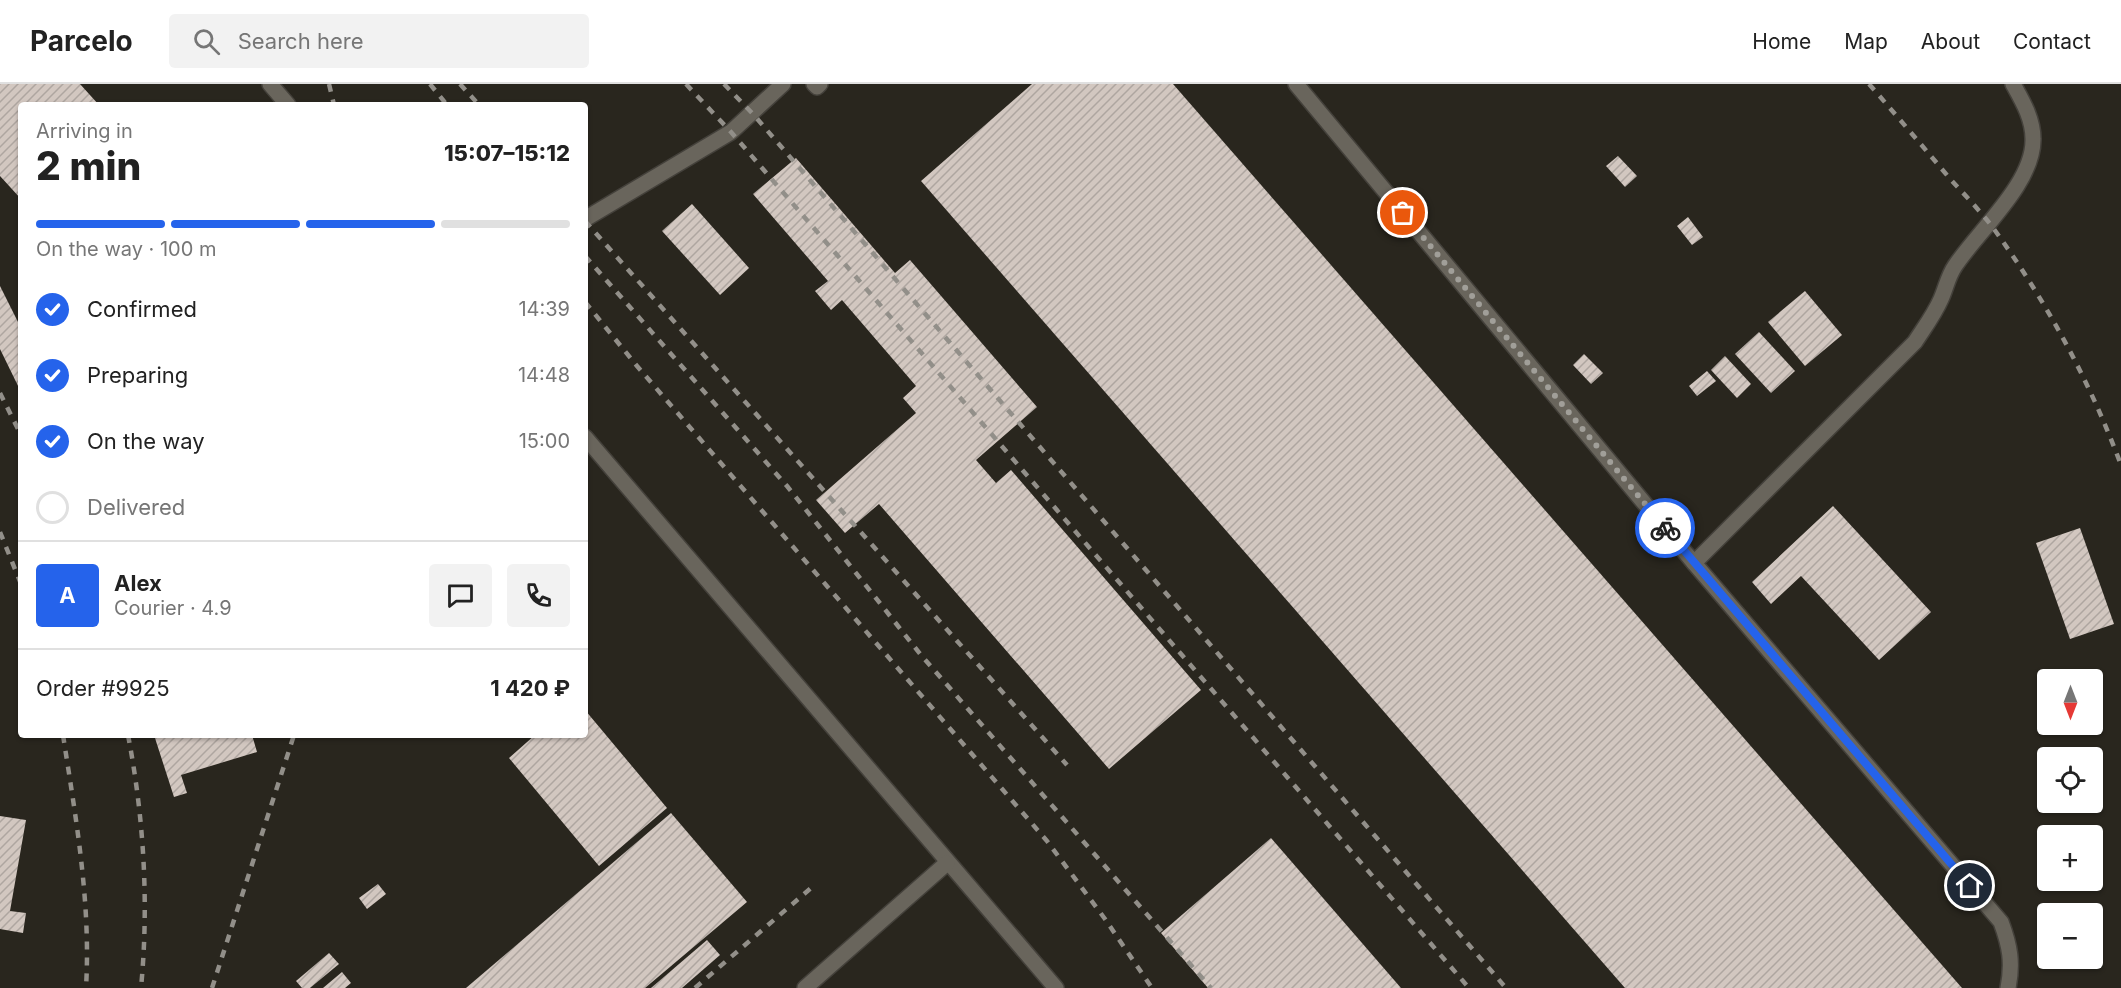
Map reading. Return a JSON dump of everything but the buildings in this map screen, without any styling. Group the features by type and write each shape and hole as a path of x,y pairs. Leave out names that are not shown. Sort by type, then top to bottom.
{"lane":[{"path":"270,84 285,102"},
{"path":"588,217 731,132 783,84"},
{"path":"814,84 817,87 820,84"},
{"path":"1296,84 1694,563 2001,922 2009,943 2011,967 2008,988"},
{"path":"1694,563 1915,342 1932,317 1950,273 2020,182 2029,159 2033,140 2028,110 2013,84"},
{"path":"588,441 1056,988"},
{"path":"806,988 947,863"}],"railway":[{"path":"329,84 333,102"},
{"path":"430,84 445,102"},
{"path":"460,84 476,102"},
{"path":"686,84 731,132 1469,988"},
{"path":"724,84 753,114 1506,988"},
{"path":"1869,84 1986,219 2011,253 2064,340 2095,402 2121,465"},
{"path":"588,224 1067,765"},
{"path":"588,259 787,486 921,655 1211,988"},
{"path":"588,306 637,366 1047,841 1105,919 1152,988"},
{"path":"0,393 18,429"},
{"path":"0,532 18,577"},
{"path":"63,738 84,893 86,988"},
{"path":"128,738 138,798 144,861 145,925 141,988"},
{"path":"212,988 293,738"},
{"path":"695,988 811,888"}],"way so far":[{"path":"1403,213 1665,528"}],"route":[{"path":"1665,528 1970,886"}]}
